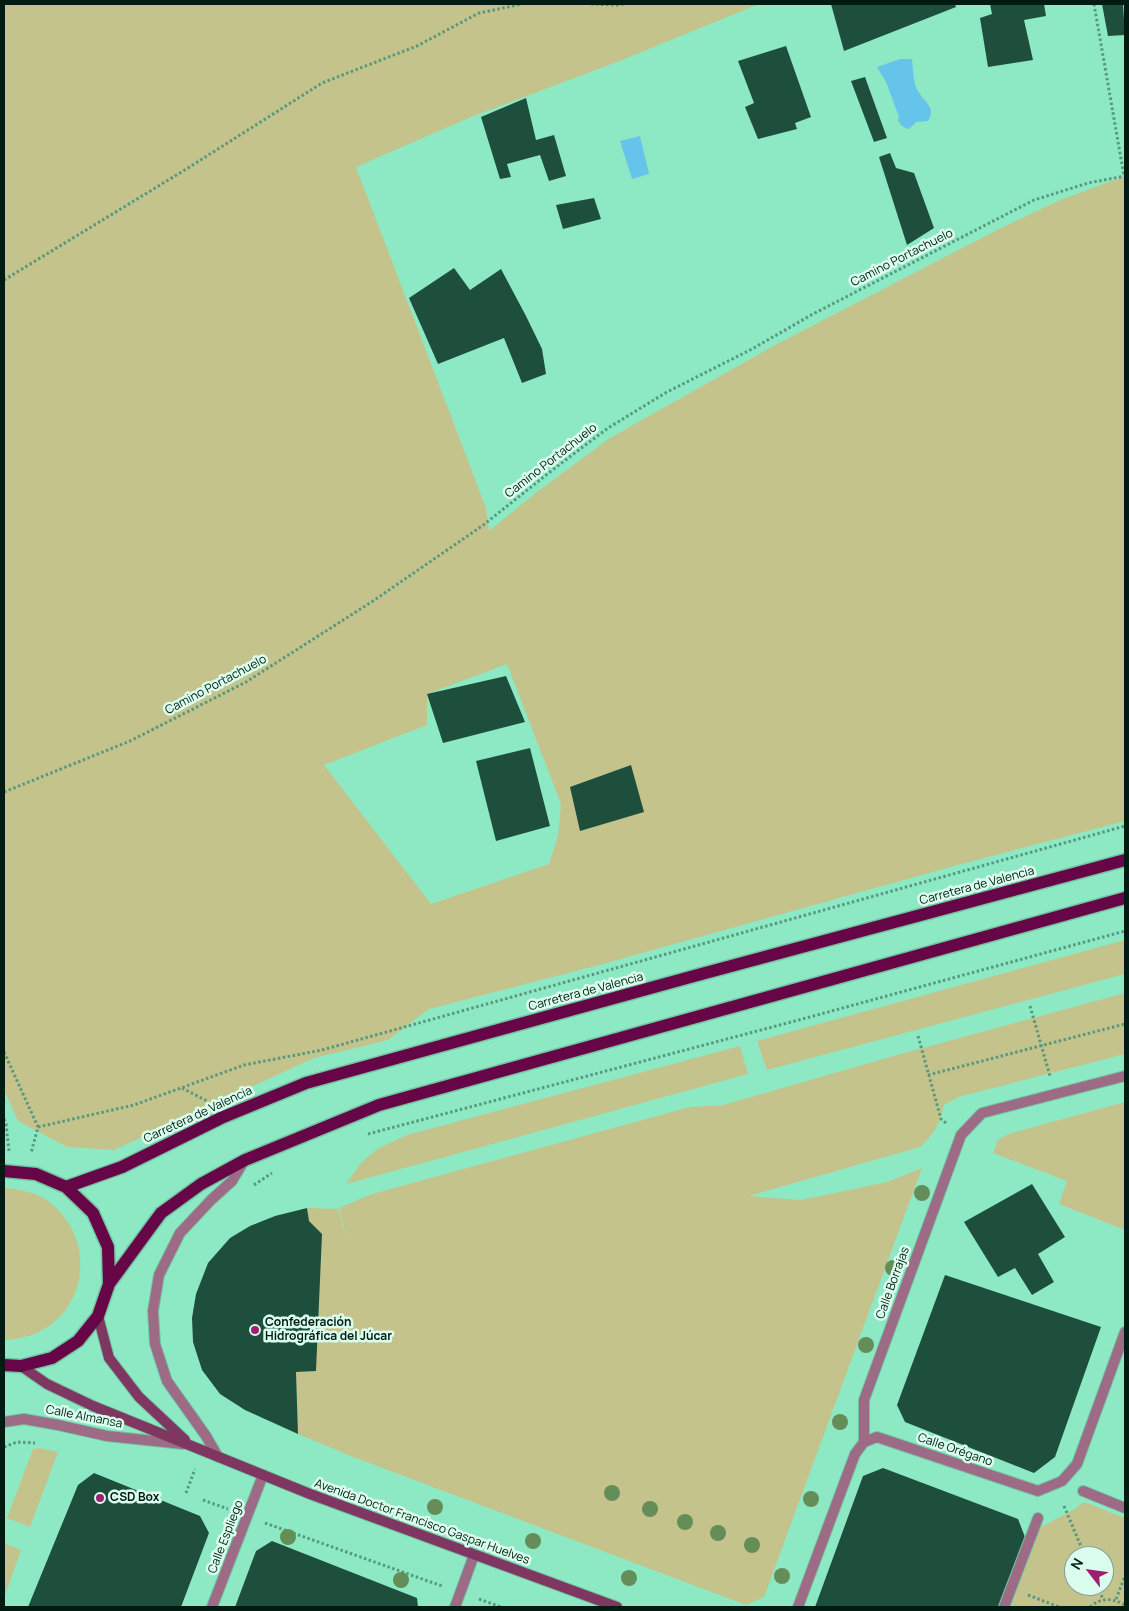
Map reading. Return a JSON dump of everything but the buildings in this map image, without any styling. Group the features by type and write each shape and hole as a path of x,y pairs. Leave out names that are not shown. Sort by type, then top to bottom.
{"main road":[{"name":"Carretera de Valencia","path":"66,1187 122,1167 221,1118 306,1083 1125,860"},
{"path":"4,1365 21,1366 52,1358 78,1340 98,1316 109,1284 161,1213 201,1184 245,1160 379,1105 1125,898"},
{"path":"7,1172 36,1174 66,1187 93,1213 108,1247 109,1284"}],"street":[{"name":"Calle Borrajas","path":"864,1442 864,1400 961,1135 982,1112 1125,1076"},
{"path":"218,1457 206,1436 167,1381 155,1344 154,1311 159,1275 180,1233 232,1181 245,1160"},
{"name":"Avenida Doctor Francisco Gaspar Huelves","path":"98,1316 109,1358 139,1397 189,1444"},
{"name":"Calle Orégano","path":"864,1442 877,1437 1038,1491 1062,1481 1078,1464 1125,1332"},
{"name":"Avenida Doctor Francisco Gaspar Huelves","path":"21,1366 47,1384 93,1406 263,1476 617,1607"},
{"name":"Calle Almansa","path":"4,1422 24,1419 107,1436 189,1444"},
{"path":"798,1607 855,1454 864,1442"},
{"name":"Calle Espliego","path":"212,1607 263,1476"},
{"path":"1083,1491 1125,1508"},
{"path":"1004,1607 1038,1518"},
{"path":"455,1607 474,1555"}],"path":[{"path":"4,280 188,168 322,83 417,46 479,13 522,4"},
{"path":"591,4 624,4"},
{"path":"1094,4 1125,176"},
{"name":"Camino Portachuelo","path":"4,792 130,741 246,682 373,601 467,537 608,428 667,392 1034,200 1088,183 1125,176"},
{"path":"38,1127 134,1105 244,1065 322,1050 1125,826"},
{"path":"365,1135 1125,931"},
{"path":"1030,1006 1055,1094"},
{"path":"928,1076 1125,1024"},
{"path":"918,1036 941,1119 961,1135"},
{"path":"4,1052 38,1127 25,1173"},
{"path":"181,1088 207,1101"},
{"path":"4,1119 6,1124 7,1172"},
{"path":"250,1189 279,1169"},
{"path":"4,1447 17,1442 40,1443"},
{"path":"203,1500 233,1511"},
{"path":"1064,1506 1081,1546"},
{"path":"259,1521 449,1589"},
{"path":"1116,1599 1125,1576"},
{"path":"1011,1589 1059,1607"},
{"path":"478,1599 500,1607"},
{"path":"1090,1607 1102,1599 1116,1599 1125,1605"}],"shaded area":[{"path":"4,4 759,4 617,62 471,117 356,167 486,508 489,531 537,492 610,438 777,344 999,229 1060,200 1125,176 1125,821 954,866 599,965 429,1009 388,1040 314,1058 114,1150 67,1147 18,1121 4,1090","holes":["507,664 561,804 558,836 549,864 431,904 324,765 427,725 427,694"]},
{"path":"1125,940 1125,974 767,1070 757,1041"},
{"path":"1125,993 1125,1054 958,1097 944,1105 936,1128 920,1147 749,1196 801,1200 887,1182 922,1168 764,1597 746,1605 356,1458 298,1434 296,1372 315,1371 307,1208 338,1209 347,1239 339,1208 372,1194 690,1107 723,1105"},
{"path":"740,1046 748,1074 346,1184 361,1163 377,1149 407,1135"},
{"path":"1125,1102 1125,1230 1059,1204 1067,1181 993,1153 998,1140 1008,1134"},
{"path":"4,1188 24,1191 42,1197 53,1205 66,1220 75,1237 80,1255 80,1274 76,1292 67,1308 54,1322 37,1333 17,1339 4,1340"},
{"path":"39,1448 58,1452 30,1527 7,1518 33,1449"},
{"path":"1084,1502 1125,1518 1125,1607 1009,1607 1039,1528"},
{"path":"4,1543 21,1550 4,1598"}],"water":[{"path":"900,59 912,59 916,87 931,111 928,121 916,122 909,129 902,126 898,120 899,117 886,82 877,67"},
{"path":"640,136 649,174 632,179 620,141"}],"place":[{"name":"Confederación Hidrográfica del Júcar","path":"255,1330"},
{"name":"CSD Box","path":"100,1498"}]}
